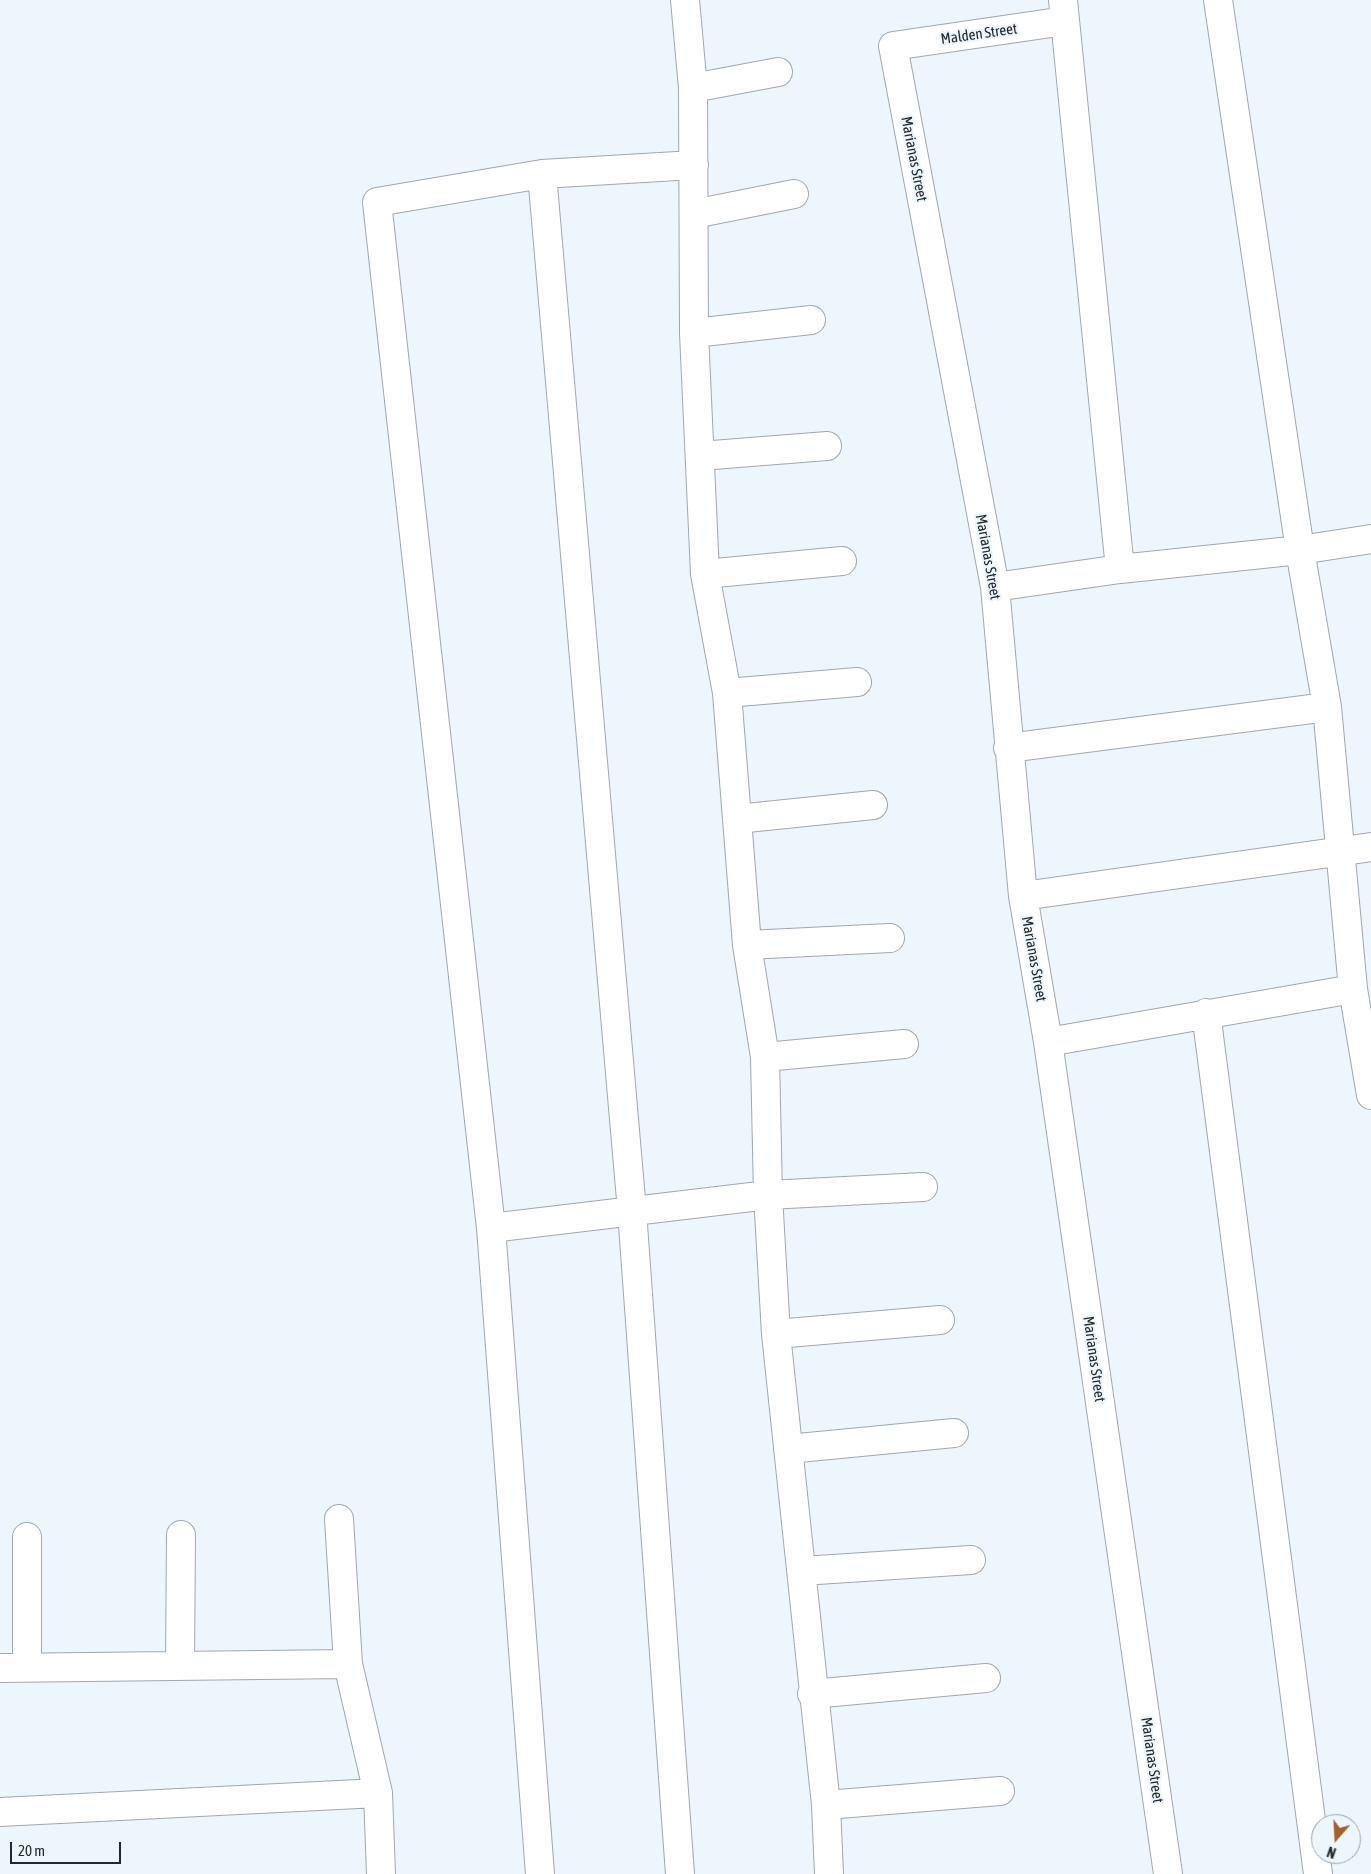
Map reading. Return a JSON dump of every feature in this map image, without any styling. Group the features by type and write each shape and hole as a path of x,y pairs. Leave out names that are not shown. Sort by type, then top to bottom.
{"street":[{"path":"685,0 693,88 694,333 705,574 727,693 747,944 765,1057 768,1196 776,1334 802,1571 812,1694 826,1805 829,1874"},
{"path":"1218,0 1300,550 1327,707 1353,989 1371,1094"},
{"path":"1064,11 1120,569"},
{"name":"Malden Street","path":"893,46 1064,11"},
{"name":"Marianas Street","path":"893,46 995,587 1008,748 1023,896 1048,1042 1168,1874"},
{"path":"693,88 778,72"},
{"path":"540,1874 491,1228 378,202 542,174 694,165"},
{"path":"542,174 632,1211 680,1874"},
{"path":"694,214 794,194"},
{"path":"694,333 810,320"},
{"path":"700,456 827,446"},
{"path":"995,587 1120,569 1300,550 1371,539"},
{"path":"705,574 842,561"},
{"path":"727,693 858,682"},
{"path":"1008,748 1327,707"},
{"path":"737,819 873,805"},
{"path":"1023,896 1371,847"},
{"path":"747,944 890,938"},
{"path":"1048,1042 1206,1013 1353,989"},
{"path":"1206,1013 1318,1874"},
{"path":"765,1057 904,1044"},
{"path":"491,1228 768,1196 923,1188"},
{"path":"776,1334 940,1320"},
{"path":"788,1448 954,1433"},
{"path":"339,1519 348,1664 378,1793 381,1874"},
{"path":"180,1665 181,1534"},
{"path":"27,1537 27,1667"},
{"path":"802,1571 971,1560"},
{"path":"0,1668 348,1664"},
{"path":"812,1694 986,1678"},
{"path":"826,1805 1000,1791"},
{"path":"0,1812 378,1793"}]}
